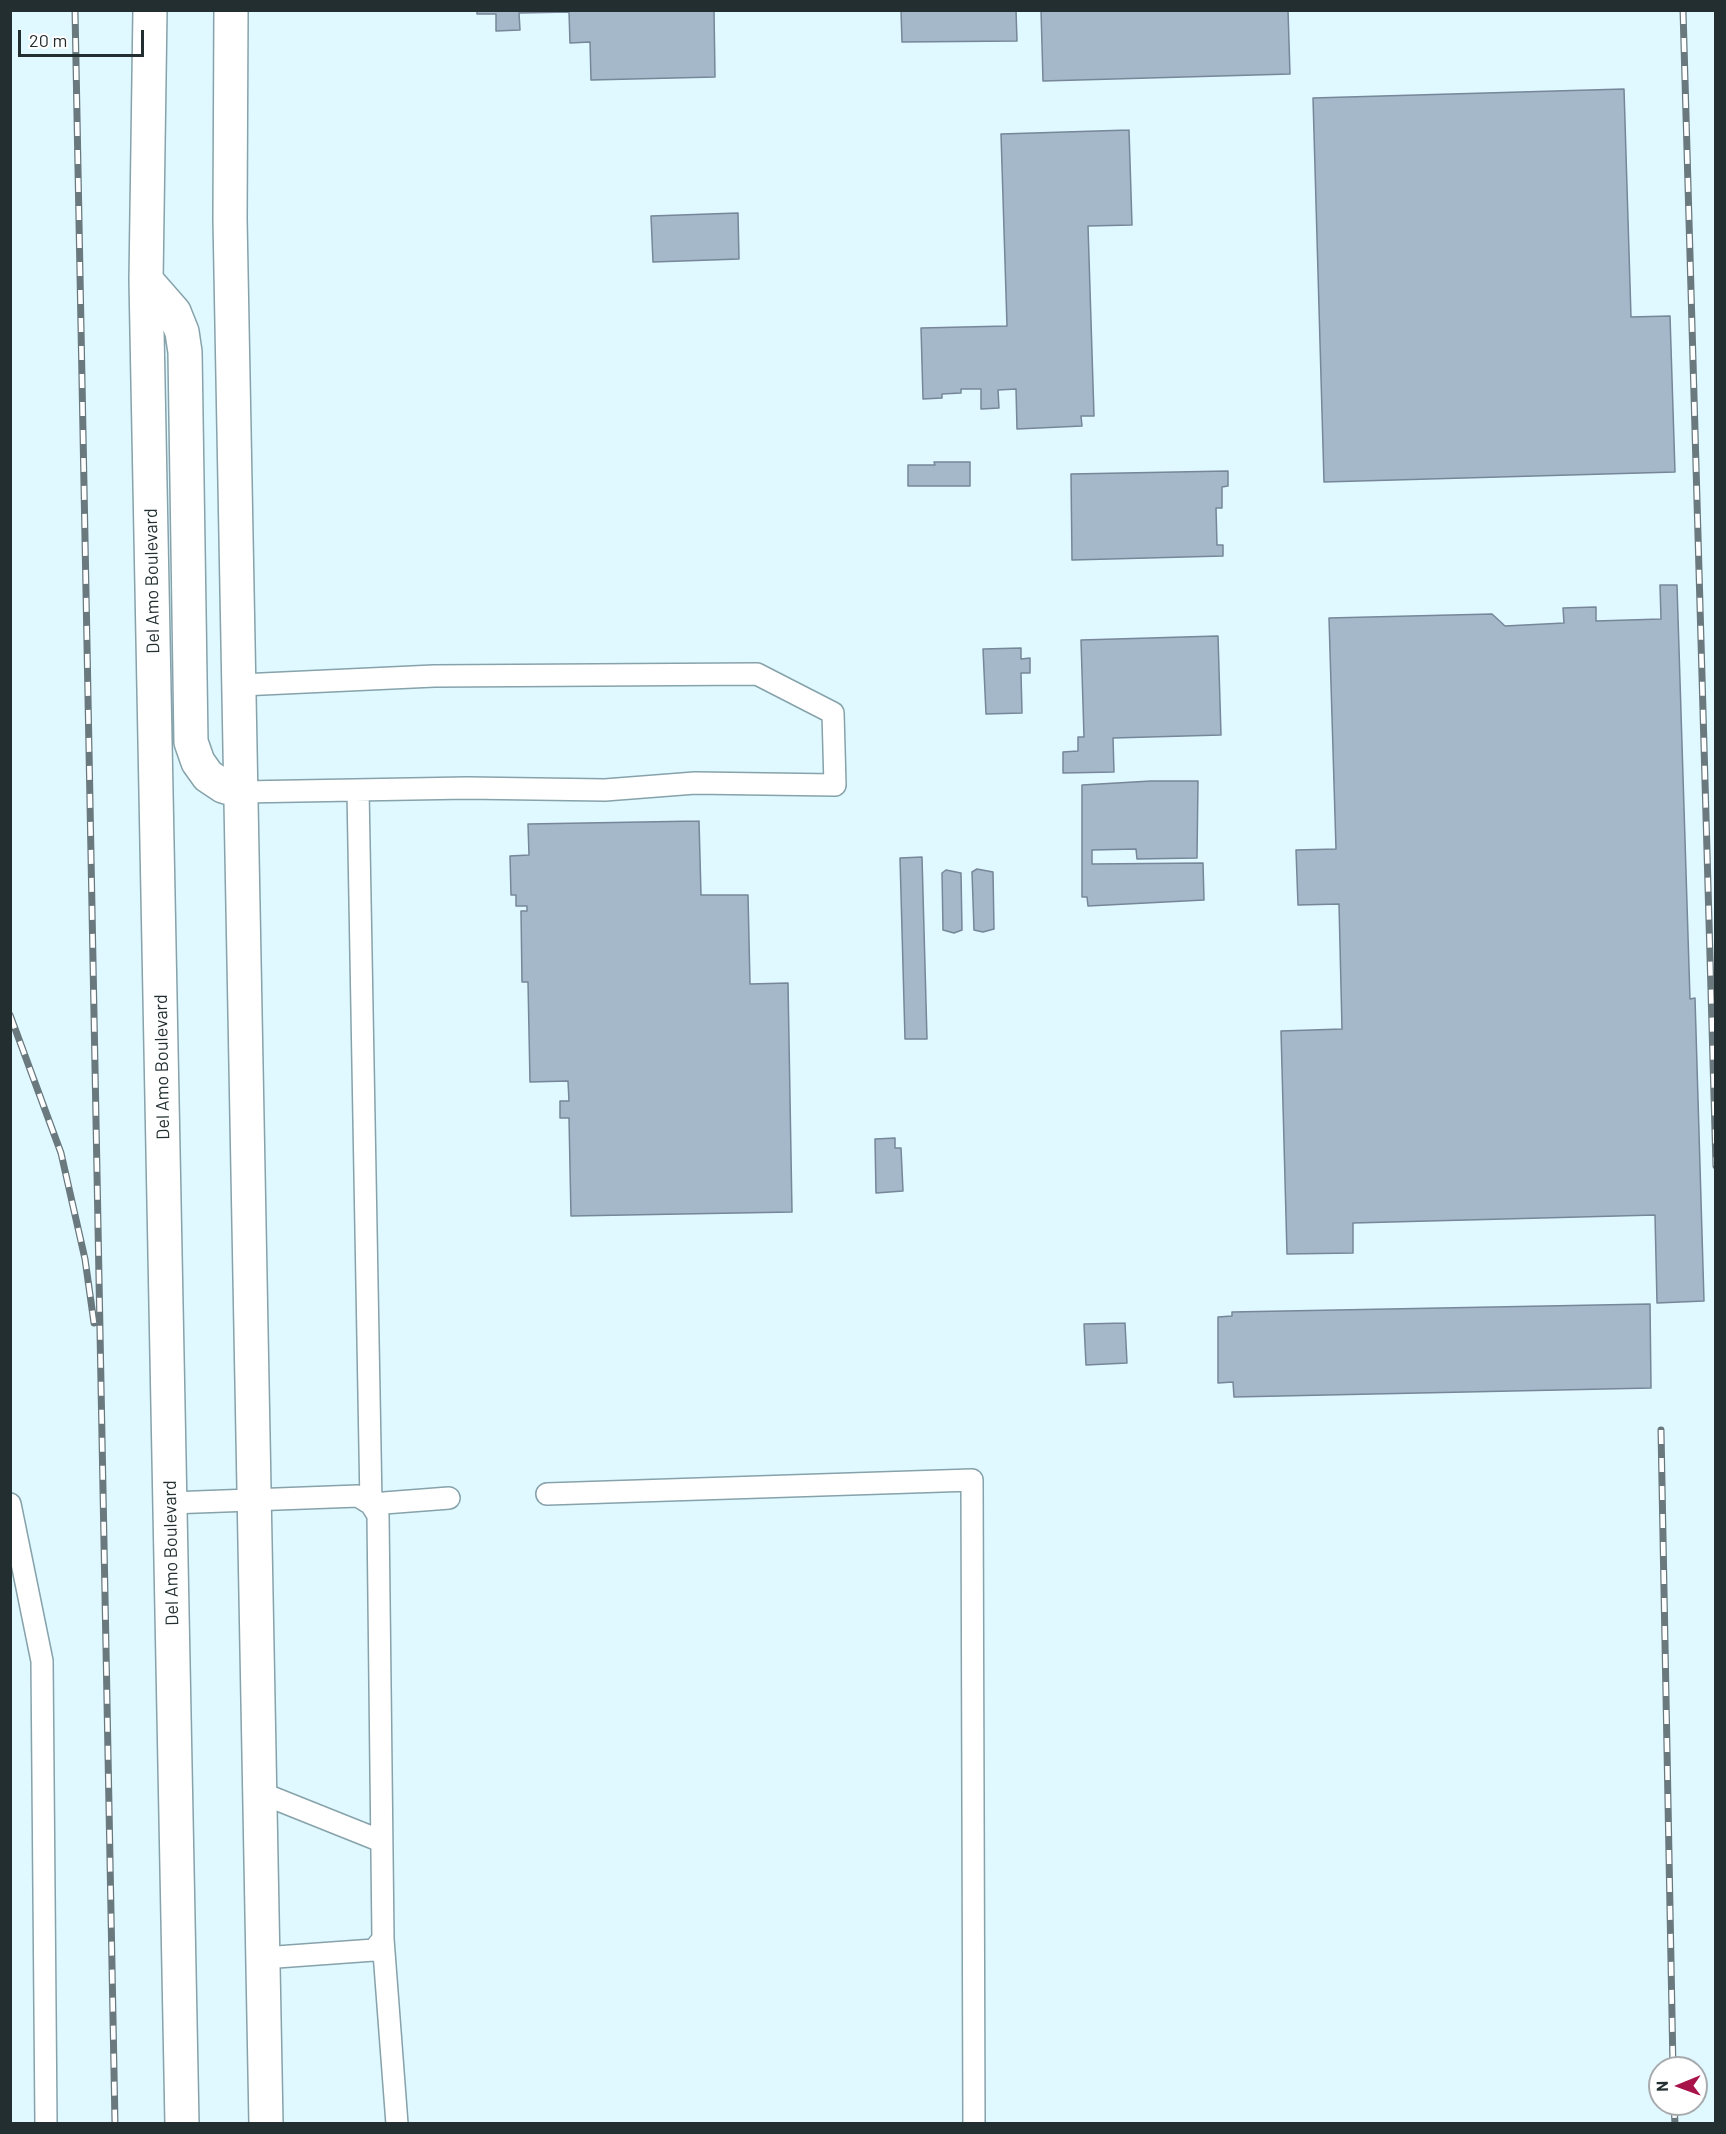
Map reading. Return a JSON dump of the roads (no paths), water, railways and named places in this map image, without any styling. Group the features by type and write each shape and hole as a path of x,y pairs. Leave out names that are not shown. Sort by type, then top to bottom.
{"main road":[{"name":"Del Amo Boulevard","path":"150,10 146,280 182,2124"},
{"path":"231,10 230,219 241,685 266,2124"},
{"path":"146,280 174,312 182,333 185,352 191,742 198,762 208,776 223,786 242,792"}],"lane":[{"path":"241,685 434,676 757,674 833,713 836,785 695,783 605,790 242,792"},
{"path":"358,790 371,1504"},
{"path":"547,1494 972,1480 974,2124"},
{"path":"170,1503 255,1502 358,1496 371,1504 378,1515 383,1939 397,2124"},
{"path":"371,1504 449,1498"},
{"path":"10,1504 42,1661 46,2124"},
{"path":"261,1792 381,1841"},
{"path":"264,1958 374,1950 383,1939"}],"railway":[{"path":"75,10 115,2124"},
{"path":"1683,10 1716,1166"},
{"path":"10,1015 61,1153 85,1259 94,1323"},
{"path":"1661,1430 1673,2056"},
{"path":"1675,2116 1675,2124"}]}
